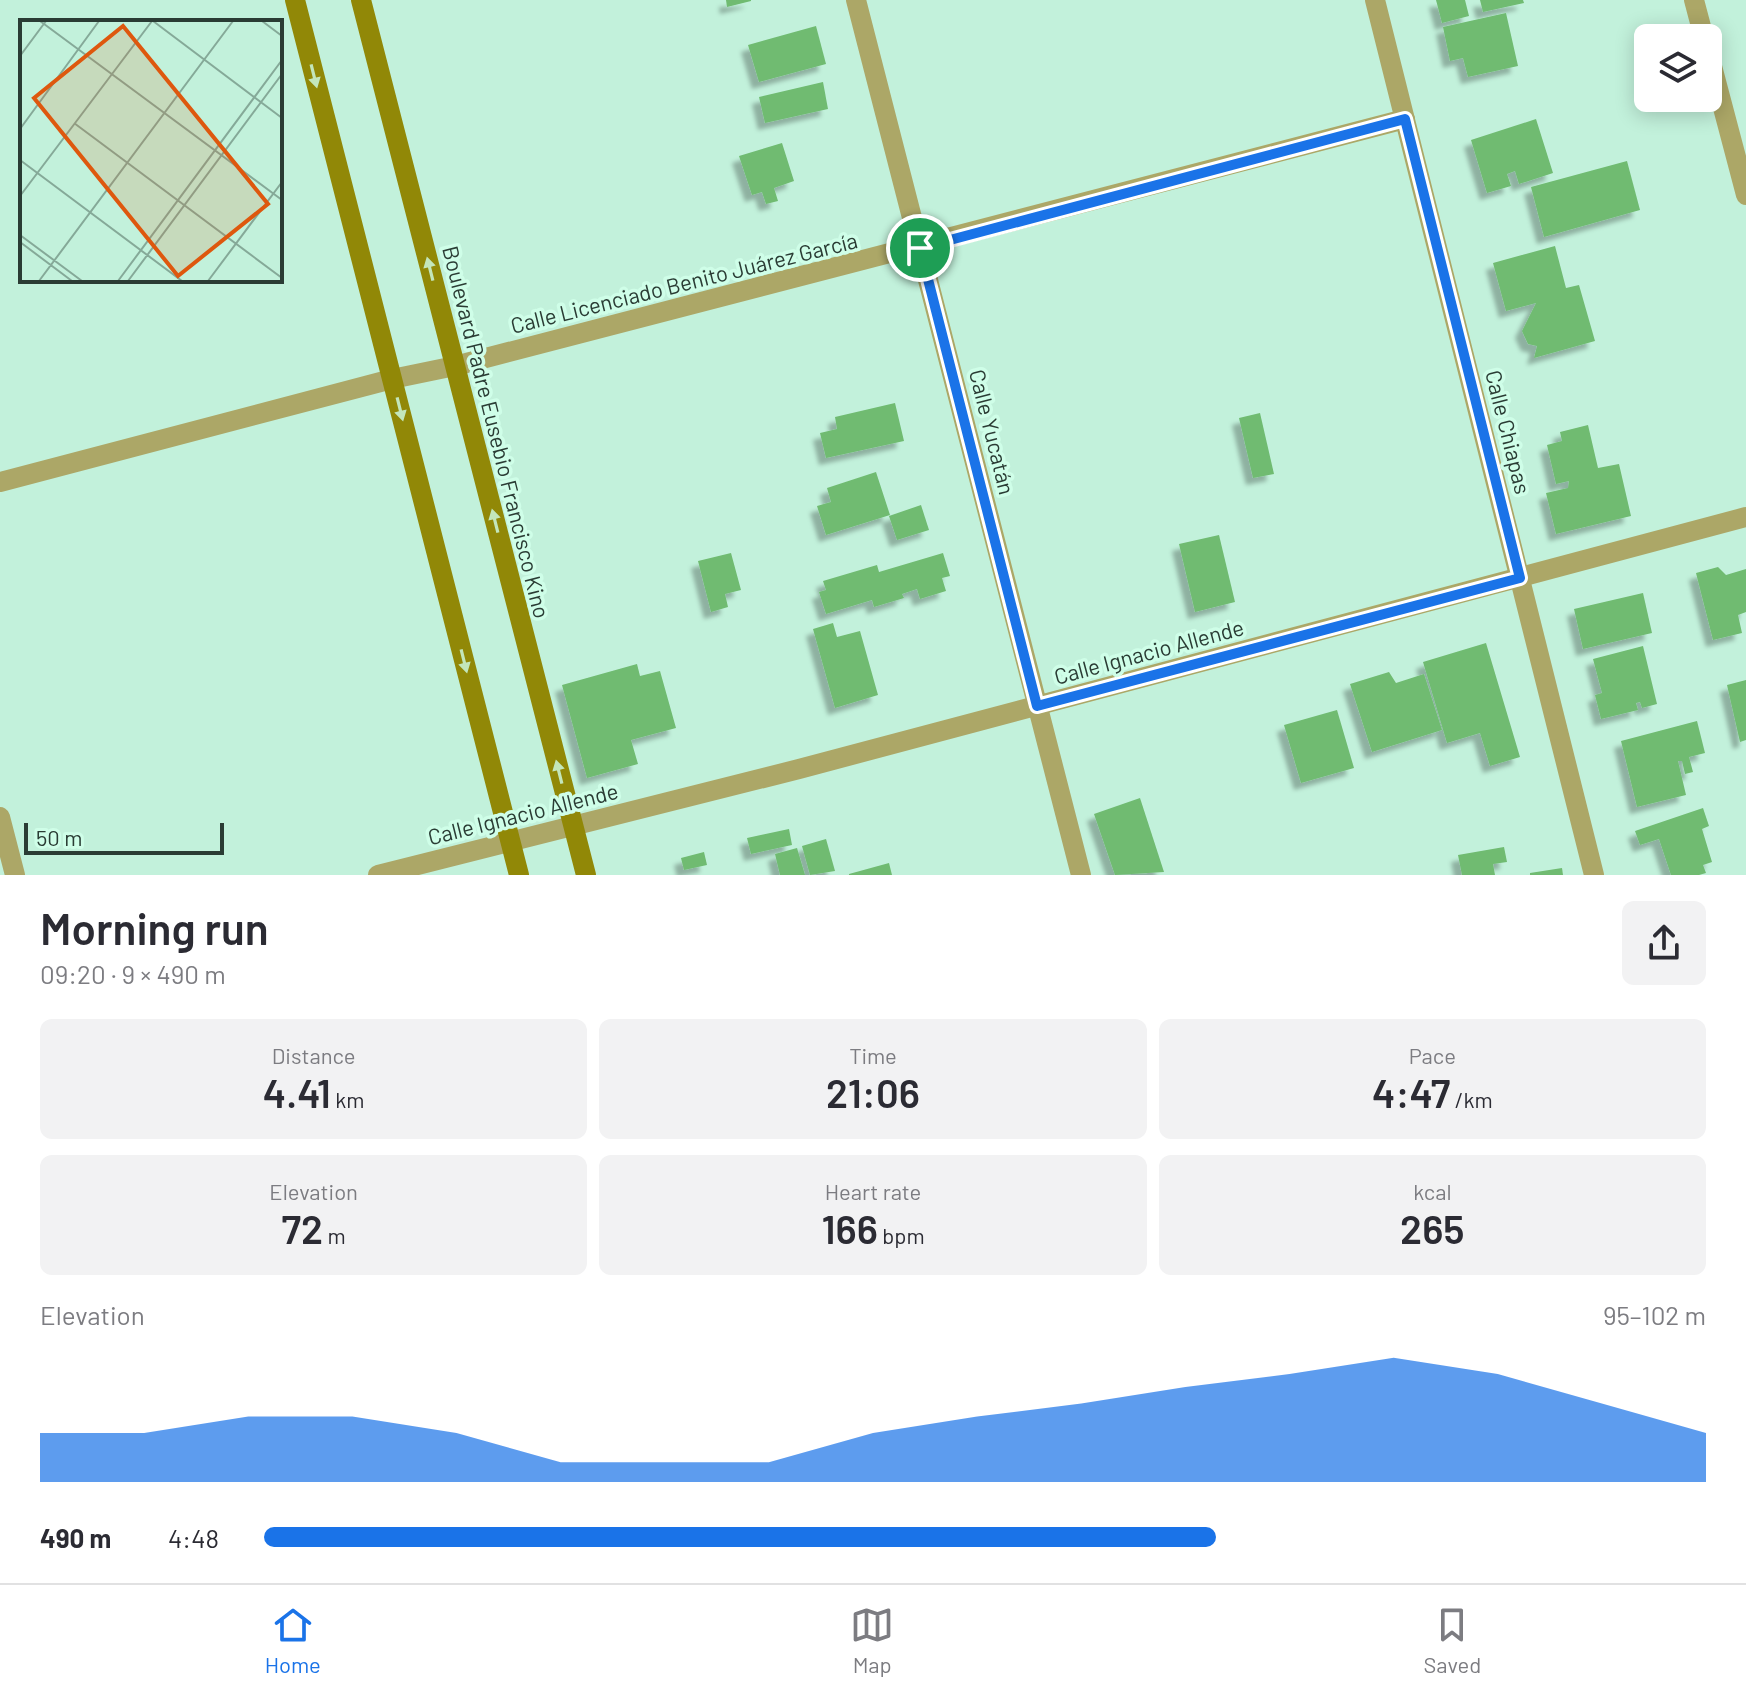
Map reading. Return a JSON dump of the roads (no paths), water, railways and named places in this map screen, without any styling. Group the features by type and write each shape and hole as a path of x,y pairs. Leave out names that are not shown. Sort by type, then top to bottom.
{"street":[{"path":"295,0 519,875"},
{"name":"Boulevard Padre Eusebio Francisco Kino","path":"361,0 586,875"},
{"name":"Calle Yucatán","path":"856,0 1081,875"},
{"name":"Calle Chiapas","path":"1375,0 1594,875"},
{"path":"1694,0 1700,24"},
{"path":"1722,104 1746,195"},
{"name":"Calle Licenciado Benito Juárez García","path":"0,482 392,379 455,366 920,248 1405,119"},
{"name":"Calle Ignacio Allende","path":"378,875 1037,706 1746,517"},
{"path":"0,817 15,875"}]}
